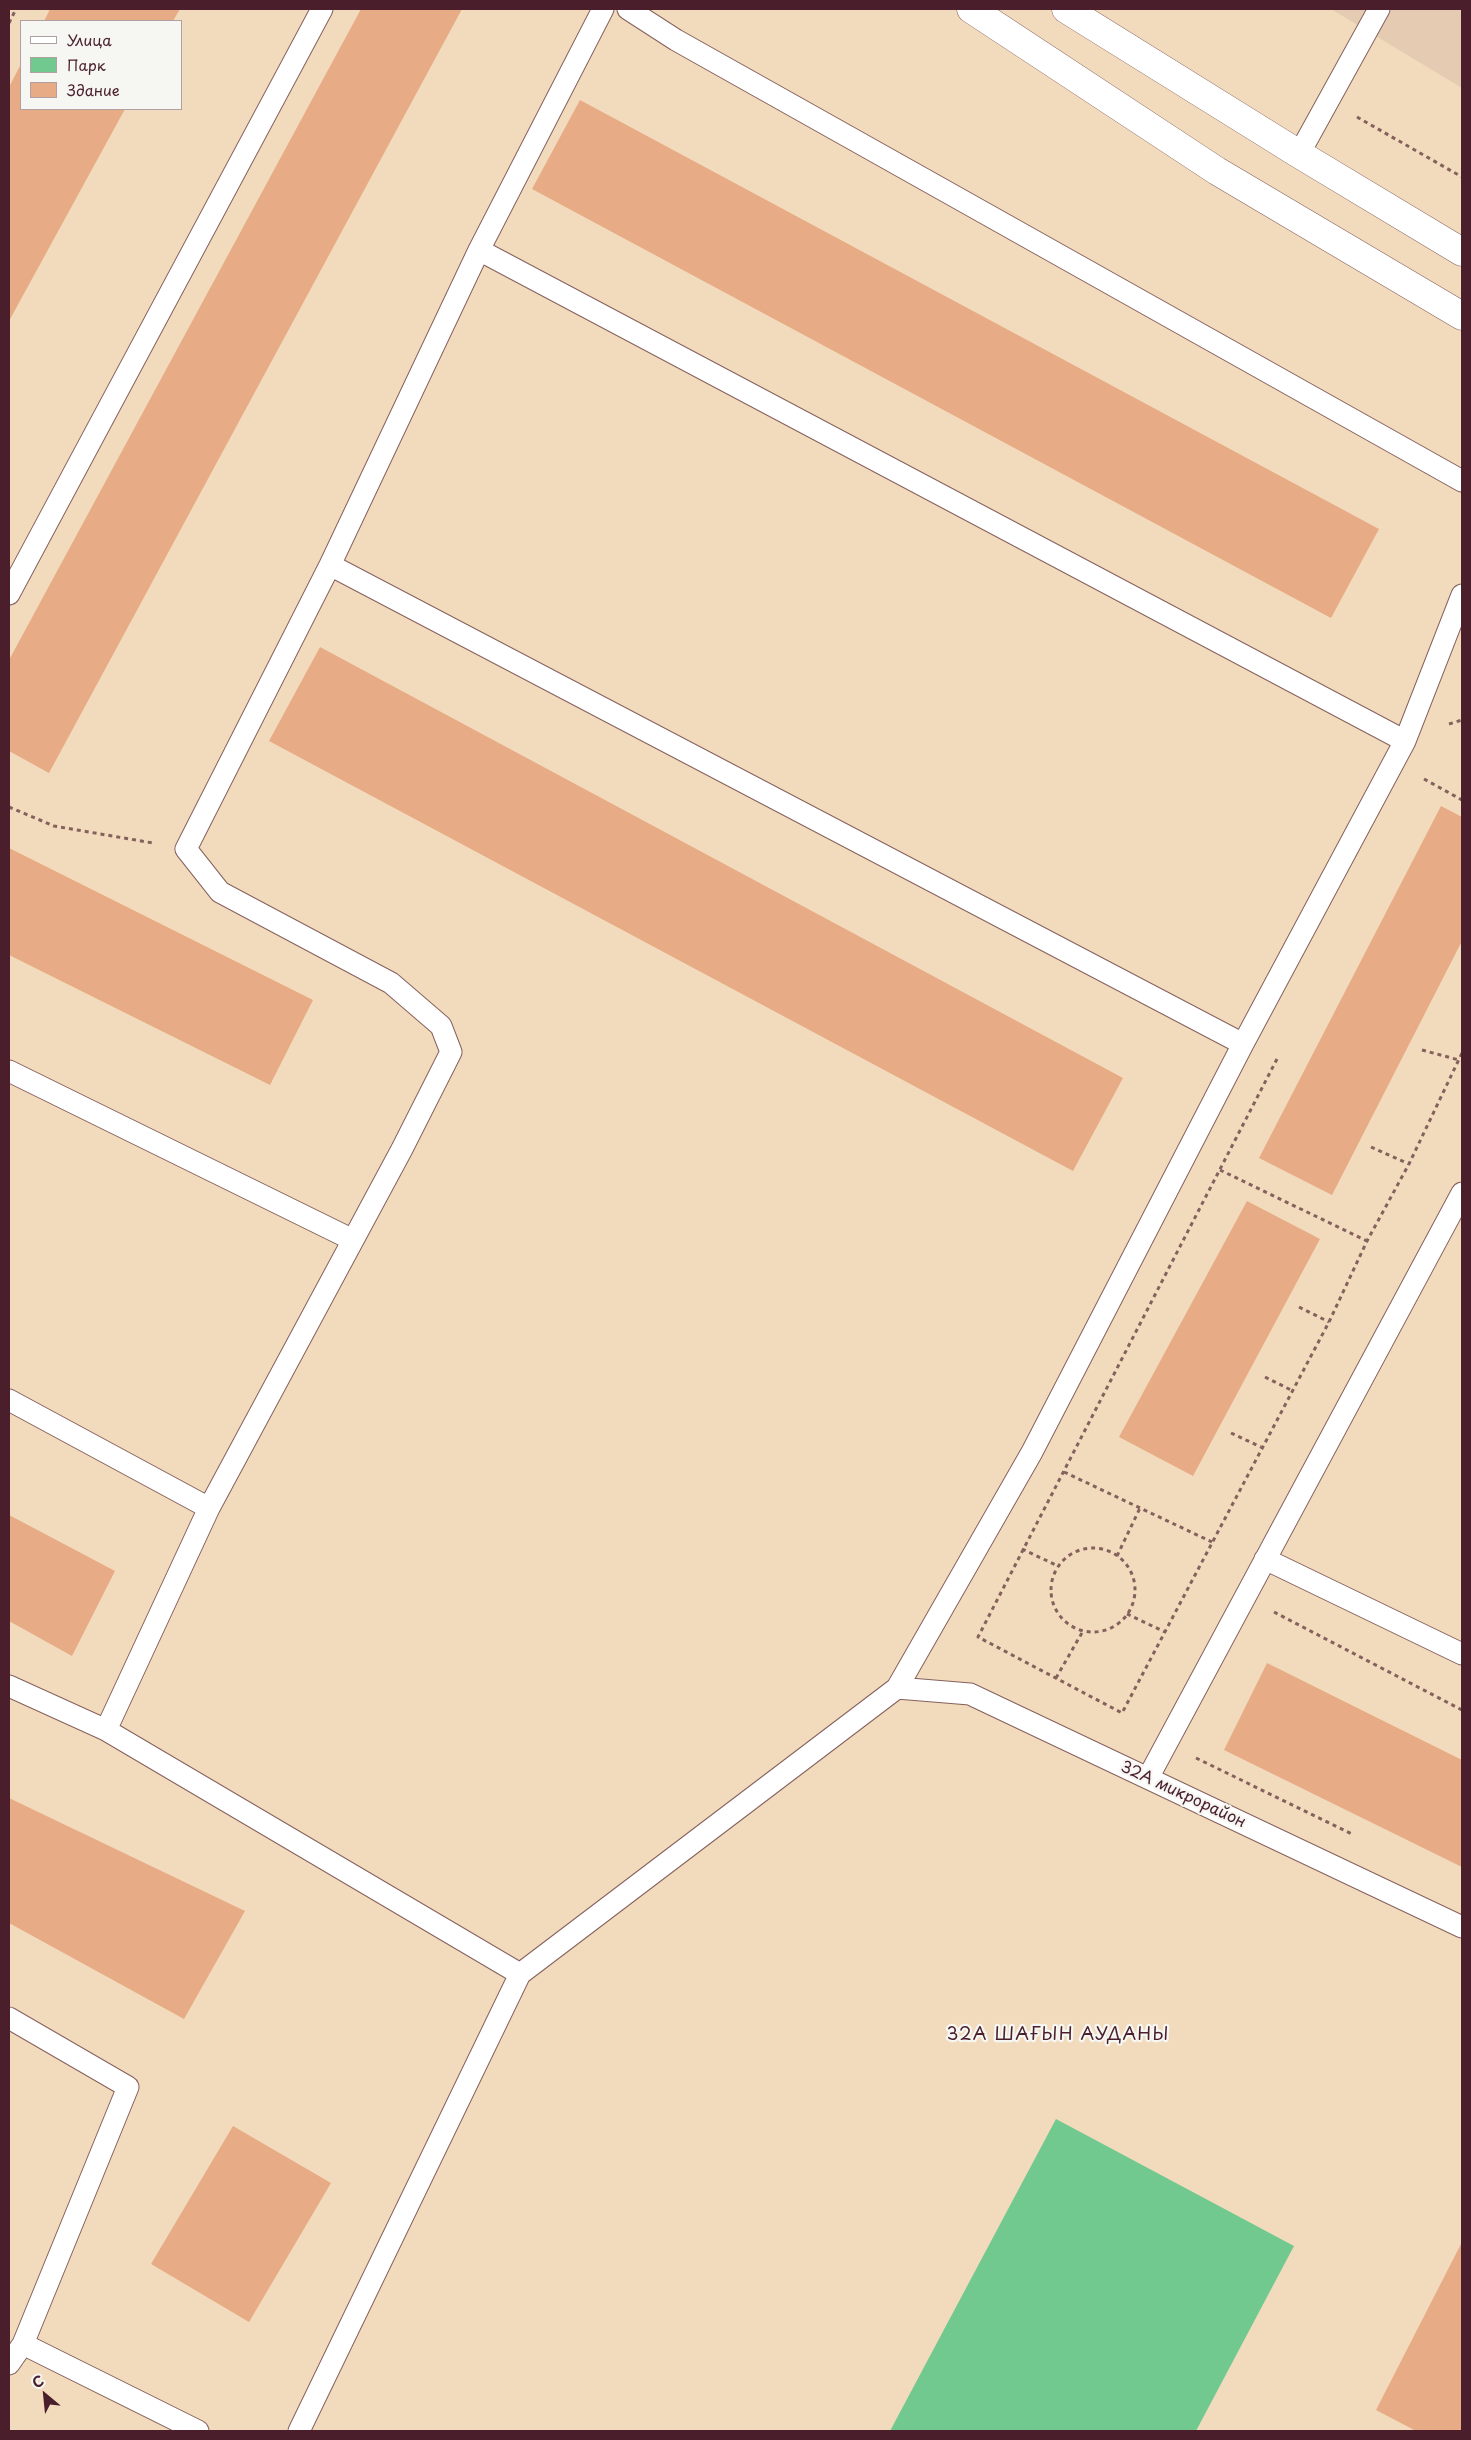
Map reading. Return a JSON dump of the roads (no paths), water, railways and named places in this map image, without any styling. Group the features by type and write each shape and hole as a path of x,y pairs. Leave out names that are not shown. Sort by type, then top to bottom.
{"main road":[{"path":"971,9 1217,171 1462,316"},
{"path":"1066,9 1299,154 1462,252"}],"lane":[{"path":"9,594 322,9"},
{"path":"106,1730 210,1508 451,1052 441,1026 391,983 220,892 186,848 330,565 479,250 603,9"},
{"path":"628,9 676,40 1462,480"},
{"path":"1299,154 1379,9"},
{"path":"479,250 1405,741"},
{"path":"330,565 1243,1044"},
{"path":"299,2431 520,1974 897,1688 1032,1452 1243,1044 1405,741 1462,594"},
{"path":"9,1071 353,1240"},
{"path":"1148,1778 1462,1193"},
{"path":"9,1400 210,1508"},
{"path":"1265,1559 1462,1654"},
{"path":"9,1686 106,1730 520,1974"},
{"name":"32А микрорайон","path":"897,1688 970,1694 1462,1927"},
{"path":"9,2018 128,2087 23,2344 9,2364"},
{"path":"23,2344 198,2431"}],"district":[{"name":"32А ШАҒЫН АУДАНЫ","path":"1058,2035"}]}
